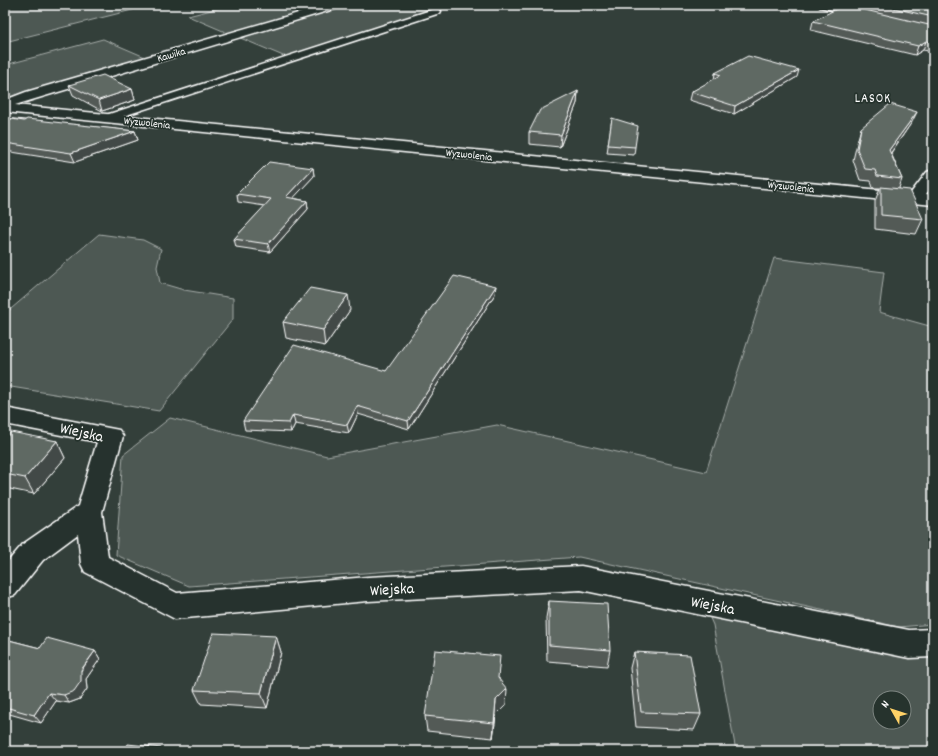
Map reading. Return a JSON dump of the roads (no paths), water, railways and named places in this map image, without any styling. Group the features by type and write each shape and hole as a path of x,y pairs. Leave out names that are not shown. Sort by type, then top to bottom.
{"street":[{"name":"Kawika","path":"5,104 39,92 337,5"},
{"path":"824,5 879,18"},
{"name":"Wyzwolenia","path":"5,108 933,200"},
{"path":"915,198 933,175"},
{"name":"Wiejska","path":"5,416 111,436 89,512 95,564 175,606 368,589 581,578 909,644 933,643"},
{"path":"5,586 33,552 89,512"}],"lane":[{"path":"107,118 437,11"}],"district":[{"name":"LASOK","path":"873,97"}]}
